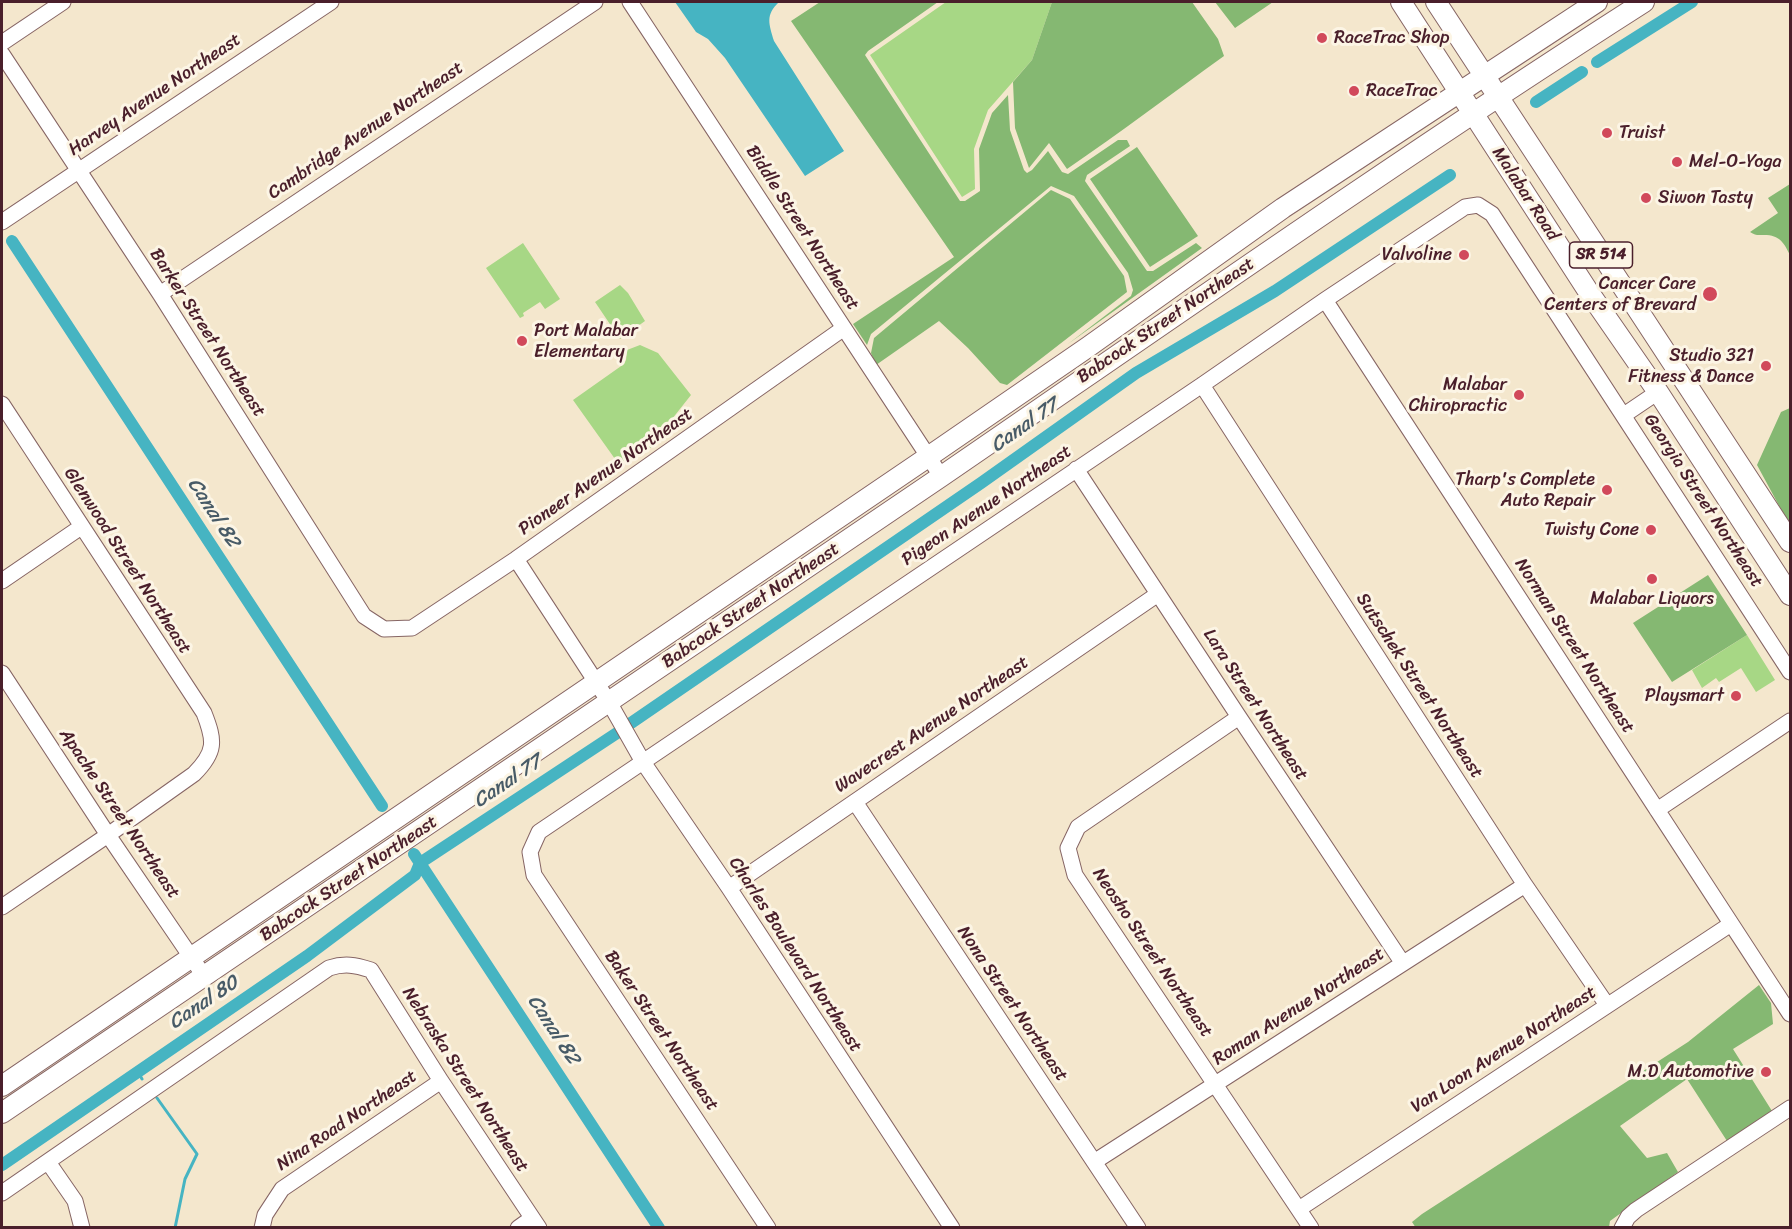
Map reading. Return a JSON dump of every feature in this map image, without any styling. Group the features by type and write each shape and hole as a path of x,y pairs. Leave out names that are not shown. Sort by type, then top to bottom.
{"main road":[{"name":"Malabar Road","path":"1401,2 1588,291 1658,392 1791,595"},
{"name":"Malabar Road","path":"1436,2 1791,542"},
{"name":"Babcock Street Northeast","path":"2,1086 928,457 1088,347 1283,208 1597,2"},
{"name":"Babcock Street Northeast","path":"2,1113 1498,95 1644,2"},
{"path":"1136,341 1152,312 1149,303"},
{"path":"1658,392 1683,400 1707,416"}],"street":[{"path":"2,43 63,2"},
{"name":"Harvey Avenue Northeast","path":"2,222 78,169 331,2"},
{"name":"Cambridge Avenue Northeast","path":"160,294 595,2"},
{"name":"Biddle Street Northeast","path":"630,2 941,476"},
{"name":"Barker Street Northeast","path":"2,54 160,294 364,616 384,629"},
{"name":"Pigeon Avenue Northeast","path":"530,852 539,832 1325,300 1465,207 1478,205"},
{"name":"Georgia Street Northeast","path":"1478,205 1492,214 1791,672"},
{"name":"Norman Street Northeast","path":"1325,300 1791,1014"},
{"name":"Pioneer Avenue Northeast","path":"384,629 412,628 516,559 844,328"},
{"name":"Sutschek Street Northeast","path":"1202,385 1525,885 1607,1005"},
{"path":"1624,415 1658,392"},
{"name":"Glenwood Street Northeast","path":"2,404 204,713 213,742 211,754 194,774 108,835"},
{"name":"Lara Street Northeast","path":"1076,469 1402,962"},
{"path":"2,581 81,527"},
{"name":"Charles Boulevard Northeast","path":"516,559 609,702 643,762 729,888 952,1227"},
{"name":"Wavecrest Avenue Northeast","path":"729,888 1158,594"},
{"name":"Apache Street Northeast","path":"2,673 204,976"},
{"name":"Neosho Street Northeast","path":"1239,717 1078,827 1068,848 1076,875 1311,1227"},
{"path":"1657,810 1791,721"},
{"name":"Nona Street Northeast","path":"855,802 1137,1227"},
{"path":"2,907 108,835"},
{"name":"Baker Street Northeast","path":"530,852 534,875 768,1227"},
{"name":"Roman Avenue Northeast","path":"1094,1162 1525,885"},
{"name":"Van Loon Avenue Northeast","path":"1299,1209 1731,924"},
{"name":"Nebraska Street Northeast","path":"48,1162 329,968 341,964 352,964 371,970 441,1082 536,1222"},
{"name":"Nina Road Northeast","path":"262,1227 265,1215 282,1189 441,1082"},
{"path":"1622,1227 1636,1210 1791,1107"},
{"path":"2,1193 48,1162 75,1201 82,1227"},
{"path":"518,1227 536,1222"}],"green space":[{"path":"820,2 938,2 865,55 960,201 965,201 980,191 979,149 992,113 1008,95 1010,130 1027,173 1048,151 1062,172 1068,174 1118,140 1127,140 1130,146 1087,175 1085,181 1147,271 1153,271 1196,243 1202,248 1068,344 1131,296 1133,290 1128,273 1074,196 1051,186 871,334 867,345 853,324 954,257 791,21"},
{"path":"946,2 1052,2 1032,60 988,110 974,149 975,189 962,197 870,55"},
{"path":"1052,2 1192,2 1218,39 1224,56 1067,169 1049,143 1029,168 1015,128 1013,82 1032,60"},
{"path":"1215,2 1273,2 1235,28"},
{"path":"1137,147 1198,236 1150,267 1090,179"},
{"path":"1790,184 1790,255 1778,238 1769,235 1755,235 1750,232 1778,213 1768,198"},
{"path":"1051,190 1070,199 1124,276 1127,292 1007,385 1000,383 939,321 876,365 871,353 874,338"},
{"path":"523,243 560,299 545,309 540,302 523,313 524,316 520,318 486,268"},
{"path":"620,285 628,293 645,321 620,339 595,302"},
{"path":"640,345 658,353 691,395 672,419 667,438 620,466 573,400 624,364 627,350"},
{"path":"1790,408 1790,526 1757,465 1781,412"},
{"path":"1708,575 1747,635 1672,682 1633,623"},
{"path":"1747,635 1775,680 1756,692 1741,668 1719,682 1716,678 1702,688 1692,670"},
{"path":"1759,985 1771,1003 1773,1024 1733,1049 1772,1111 1727,1141 1687,1079 1620,1126 1647,1158 1667,1153 1678,1172 1610,1221 1609,1227 1416,1228 1412,1222 1422,1214 1688,1042"}],"water":[{"path":"675,2 779,2 769,20 774,41 844,151 805,176 725,58 708,39 696,32"}],"waterway":[{"name":"Canal 77","path":"1597,62 1692,2"},
{"name":"Canal 77","path":"1536,102 1582,72"},
{"name":"Canal 77","path":"631,723 981,483 1136,373 1275,291 1450,175"},
{"name":"Canal 82","path":"12,241 382,806"},
{"name":"Canal 80","path":"2,1165 307,956 415,875 420,863 617,733"},
{"name":"Canal 82","path":"414,854 659,1228"},
{"path":"138,1072 142,1079"},
{"path":"157,1098 197,1154 185,1179 175,1228"}],"place":[{"name":"RaceTrac Shop","path":"1322,38"},
{"name":"RaceTrac","path":"1354,91"},
{"name":"Truist","path":"1607,133"},
{"name":"Mel-O-Yoga","path":"1677,162"},
{"name":"Siwon Tasty","path":"1646,198"},
{"name":"Valvoline","path":"1464,255"},
{"name":"Cancer Care Centers of Brevard","path":"1710,294"},
{"name":"Port Malabar Elementary","path":"522,341"},
{"name":"Studio 321 Fitness & Dance","path":"1766,366"},
{"name":"Malabar Chiropractic","path":"1519,395"},
{"name":"Tharp's Complete Auto Repair","path":"1607,490"},
{"name":"Twisty Cone","path":"1651,530"},
{"name":"Malabar Liquors","path":"1652,579"},
{"name":"Playsmart","path":"1736,696"},
{"name":"M.D Automotive","path":"1766,1072"}]}
